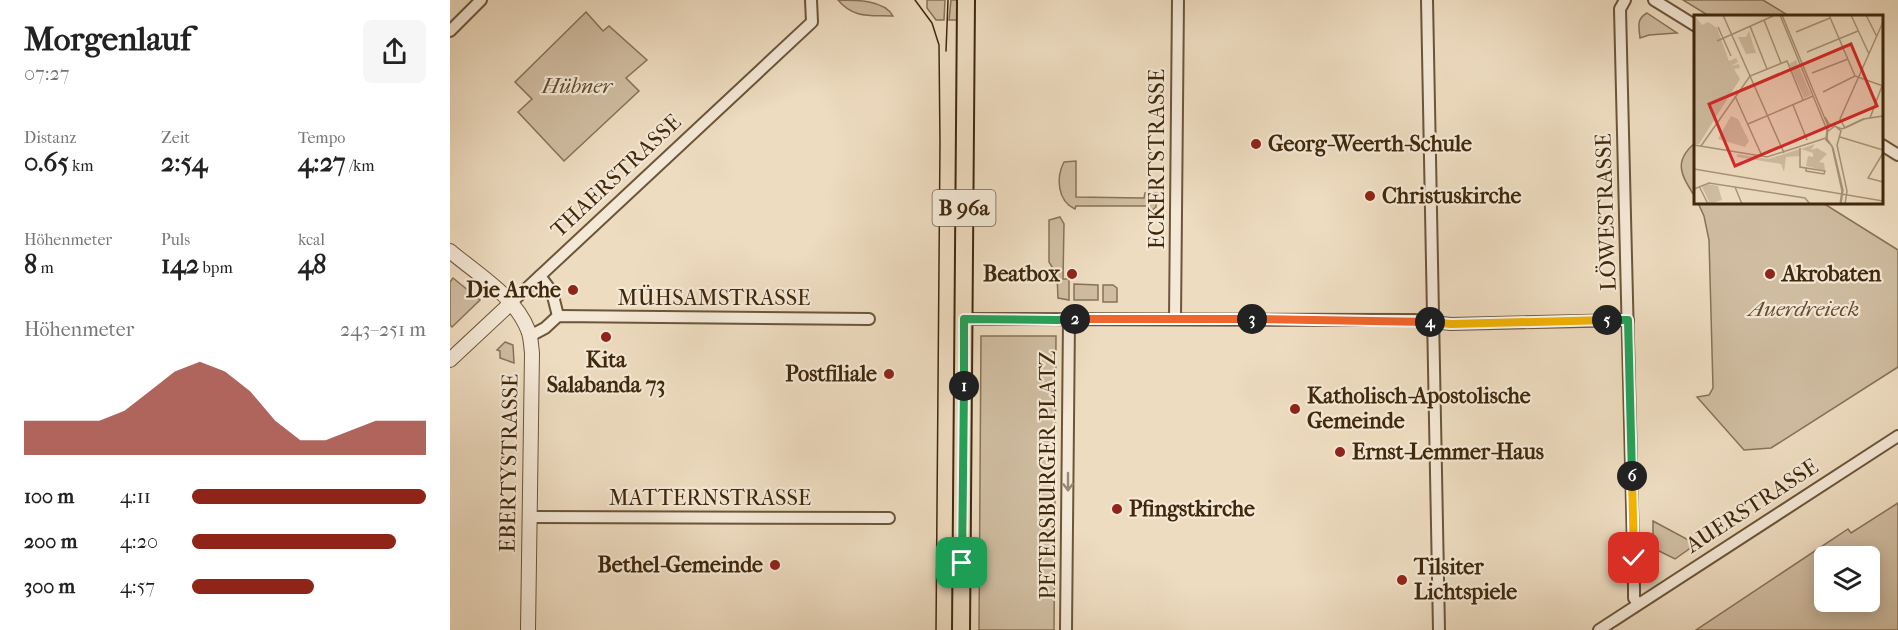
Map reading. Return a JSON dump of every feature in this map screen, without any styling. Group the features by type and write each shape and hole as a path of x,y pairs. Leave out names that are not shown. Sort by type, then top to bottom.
{"main road":[{"name":"B 96a","path":"962,630 966,0"}],"street":[{"path":"450,31 481,0"},
{"name":"THAERSTRASSE","path":"450,360 812,22 811,0"},
{"name":"ECKERTSTRASSE","path":"1175,319 1178,0"},
{"path":"1428,0 1439,630"},
{"name":"LÖWESTRASSE","path":"1624,0 1620,9 1634,598 1638,604"},
{"path":"1654,0 1694,25"},
{"path":"1883,146 1898,155"},
{"path":"450,251 512,302"},
{"path":"530,336 545,328 558,316 552,292 540,276"},
{"name":"EBERTYSTRASSE","path":"512,302 530,336 531,353 528,630"},
{"name":"MÜHSAMSTRASSE","path":"558,316 869,319"},
{"path":"964,319 1175,319 1451,324 1628,320"},
{"name":"PETERSBURGER PLATZ","path":"1066,630 1069,319"},
{"name":"AUERSTRASSE","path":"1599,630 1898,436"},
{"name":"MATTERNSTRASSE","path":"530,517 889,518"}],"green space":[{"path":"838,0 877,4 893,16 870,16 856,13"},
{"path":"927,0 945,0 944,20 936,20 927,8"},
{"path":"951,0 960,0 960,20 949,20"},
{"path":"1683,0 1763,0 1787,15 1707,15"},
{"name":"Hübner","path":"586,12 603,31 609,26 647,60 626,78 639,91 564,161 518,112 532,99 515,82"},
{"path":"1647,13 1677,33 1640,38 1640,21"},
{"path":"1694,144 1694,195 1683,176 1681,163"},
{"path":"1076,161 1076,197 1144,198 1145,193 1157,193 1156,207 1150,212 1150,206 1076,206 1075,209 1062,195 1059,181 1064,162"},
{"name":"Auerdreieck","path":"1698,204 1825,204 1898,250 1898,367 1771,448 1744,450 1697,397 1709,395 1713,388 1709,240 1704,216"},
{"path":"1060,217 1064,224 1063,279 1069,279 1069,300 1058,298 1057,275 1049,262 1049,220"},
{"path":"453,278 480,300 452,327 450,325 450,282"},
{"path":"1074,284 1098,285 1098,300 1074,300"},
{"path":"1103,285 1113,285 1117,288 1117,302 1103,302"},
{"path":"981,336 1056,336 1054,630 979,630"},
{"path":"505,342 513,345 514,363 500,358 500,351 497,350"},
{"path":"1898,503 1898,630 1696,630 1814,552 1814,612 1880,612 1880,546 1822,546 1848,529 1851,533"},
{"path":"1653,521 1696,544 1675,559 1653,548"}],"tram line":[{"path":"915,0 932,23 939,45 936,630"},
{"path":"946,51 948,0"}],"place":[{"name":"Georg-Weerth-Schule","path":"1256,144"},
{"name":"Christuskirche","path":"1370,196"},
{"name":"Beatbox","path":"1072,274"},
{"name":"Akrobaten","path":"1770,274"},
{"name":"Die Arche","path":"573,290"},
{"name":"Kita Salabanda 73","path":"606,337"},
{"name":"Postfiliale","path":"889,374"},
{"name":"Katholisch-Apostolische Gemeinde","path":"1295,409"},
{"name":"Ernst-Lemmer-Haus","path":"1340,452"},
{"name":"Pfingstkirche","path":"1117,509"},
{"name":"Bethel-Gemeinde","path":"775,565"},
{"name":"Tilsiter Lichtspiele","path":"1402,580"}],"route":[{"path":"962,563 964,319 1081,318 1414,320 1451,324 1628,320 1634,558"}]}
